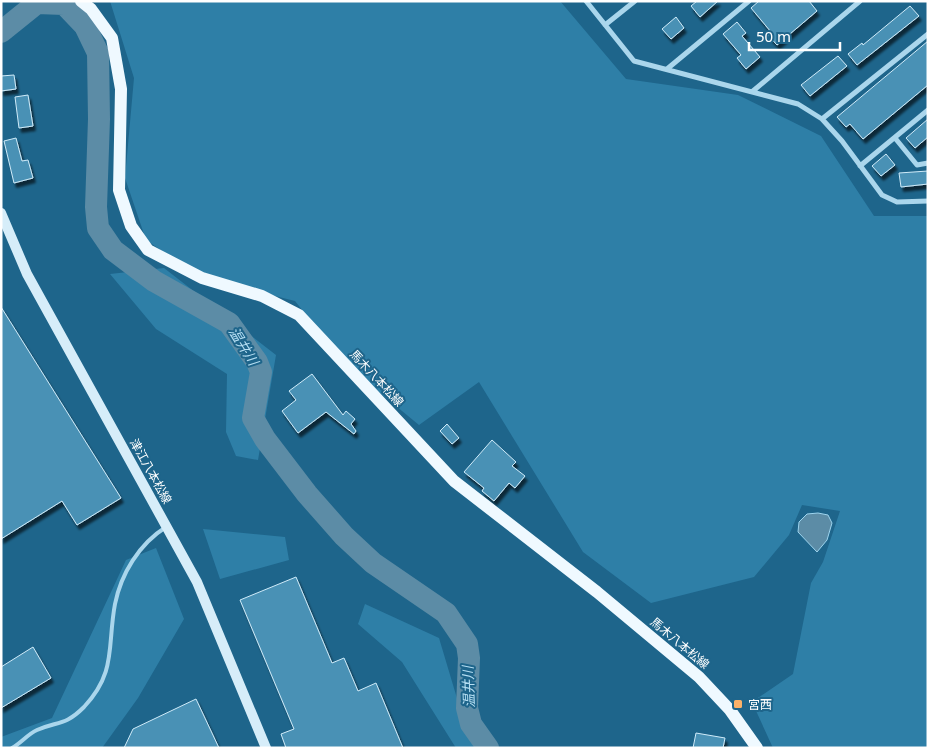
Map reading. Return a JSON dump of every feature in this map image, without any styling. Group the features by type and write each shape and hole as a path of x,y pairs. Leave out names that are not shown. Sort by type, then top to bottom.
{"main road":[{"name":"馬木八本松線","path":"81,1 91,9 112,38 121,89 119,190 131,226 148,250 202,278 262,296 299,315 454,481 597,592 699,677 730,710 757,748"},
{"name":"津江八本松線","path":"1,213 27,274 197,582 266,748"}],"street":[{"path":"586,1 634,61 798,104 822,119 882,195 897,202 928,201"},
{"path":"605,25 635,1"},
{"path":"667,69 748,1"},
{"path":"753,91 860,1"},
{"path":"822,119 928,34"},
{"path":"860,166 928,110"},
{"path":"895,138 917,165 928,162"}],"lane":[{"path":"12,748 36,730 68,722 84,707 98,688 108,668 115,604 121,582 144,544 167,526"}],"shaded area":[{"path":"110,1 560,1 626,79 738,95 821,136 874,216 928,216 928,748 773,748 752,702 793,674 811,583 823,562 840,511 802,505 789,535 754,577 651,603 583,552 479,382 419,425 345,364 295,301 202,278 146,240 125,178 134,78"},
{"path":"164,268 276,355 258,460 236,456 226,432 227,374 156,329 110,274"},
{"path":"818,513 828,515 832,523 827,540 817,552 798,532 799,522 807,514"},
{"path":"203,529 285,537 289,560 220,579"},
{"path":"156,548 184,619 138,698 102,748 1,748 1,737 52,718 126,560"},
{"path":"365,604 439,638 459,705 495,748 456,748 402,662 358,624"}],"building":[{"path":"697,1 718,1 700,17 691,6"},
{"path":"759,1 809,1 817,11 777,45 768,35 771,32 751,8"},
{"path":"910,6 919,16 857,65 848,54 862,43 863,45"},
{"path":"676,17 684,28 671,39 662,29"},
{"path":"737,22 746,33 742,36 760,57 746,69 737,58 741,55 723,34"},
{"path":"928,41 928,85 863,139 850,124 846,127 837,117"},
{"path":"838,56 847,66 810,96 801,85"},
{"path":"14,75 16,89 1,91 1,76"},
{"path":"28,95 33,126 19,128 15,97"},
{"path":"928,119 928,137 915,148 906,138"},
{"path":"16,138 22,161 28,160 33,178 14,183 4,141"},
{"path":"886,154 895,165 881,176 872,166"},
{"path":"928,171 928,184 901,187 899,173"},
{"path":"1,307 121,498 77,525 62,501 1,539"},
{"path":"312,374 343,415 346,411 355,419 351,424 356,431 354,434 326,412 298,433 282,411 296,400 289,391"},
{"path":"447,424 459,438 452,444 440,431"},
{"path":"492,440 516,462 512,466 525,476 515,488 509,483 494,501 482,491 484,488 464,472"},
{"path":"296,577 332,663 344,658 358,691 376,683 403,748 286,748 281,734 294,729 240,600"},
{"path":"33,647 51,678 1,708 1,667"},
{"path":"196,699 219,748 124,748 133,729"},
{"path":"696,733 725,738 723,748 693,748"}],"waterway":[{"name":"温井川","path":"1,32 37,3 64,4 85,26 98,53 99,119 96,207 98,228 113,250 154,281 229,323 257,362 261,372 253,418 265,439 307,494 344,536 373,563 446,613 467,644 469,658 467,708 471,724 488,748"}],"place":[{"name":"宮西","path":"738,704"}]}
